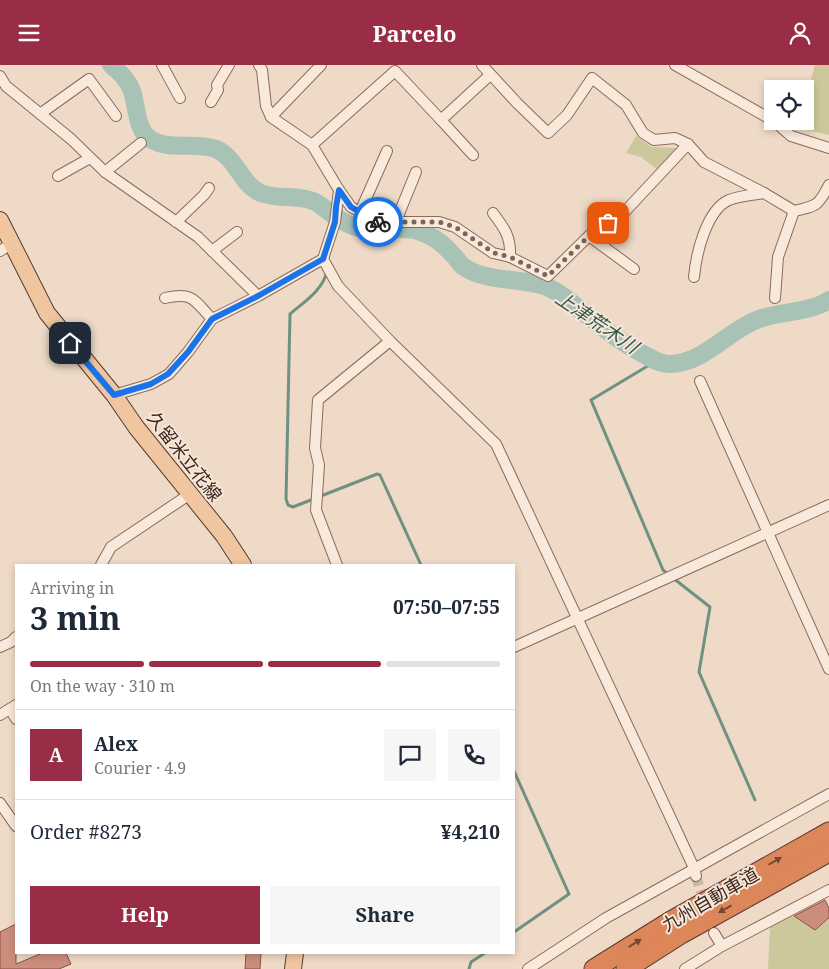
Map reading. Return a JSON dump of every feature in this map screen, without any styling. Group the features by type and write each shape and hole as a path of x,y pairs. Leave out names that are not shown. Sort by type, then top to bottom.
{"highway":[{"name":"九州自動車道","path":"594,969 671,921 829,832"},
{"name":"九州自動車道","path":"626,969 681,934 829,852"}],"main road":[{"name":"久留米立花線","path":"0,221 6,247 47,313 224,536 242,564"},
{"path":"294,969 295,954"}],"street":[{"path":"162,65 180,98"},
{"path":"211,102 218,89 217,85 229,65"},
{"path":"259,65 262,70 266,106 271,117 312,145 351,207 378,222 439,222 455,227 494,253 510,257 548,276 597,228 618,219 688,144"},
{"path":"271,117 321,65"},
{"path":"482,65 548,133 567,115 592,78 626,105 643,133 654,140 675,137 688,144 704,163 764,193 794,211 810,208 819,203 829,185"},
{"path":"675,65 764,116"},
{"path":"312,145 395,71 473,155"},
{"path":"440,120 490,75"},
{"path":"0,76 6,86 71,139 104,172 198,237 258,296"},
{"path":"40,114 89,79 116,116"},
{"path":"784,130 791,136 829,147"},
{"path":"104,172 141,143"},
{"path":"360,212 387,151"},
{"path":"58,176 90,158"},
{"path":"396,221 416,172"},
{"path":"176,222 209,188"},
{"path":"114,395 151,384 168,374 188,352 212,319 258,296 323,259 335,222 339,190"},
{"path":"694,277 707,225 715,211 728,200 764,193"},
{"path":"775,298 778,257 794,211"},
{"path":"493,213 507,233 510,257"},
{"path":"212,251 237,232"},
{"path":"589,236 634,269"},
{"path":"323,259 338,286 390,341 496,444 695,872"},
{"path":"165,298 180,295 191,297 212,319"},
{"path":"337,564 316,510 319,465 315,447 318,400 390,341"},
{"path":"700,381 829,669"},
{"path":"102,564 111,547 190,493"},
{"path":"515,647 829,505"},
{"path":"0,647 15,638"},
{"path":"0,715 13,707"},
{"path":"528,969 606,918 695,872 829,794"},
{"path":"0,803 14,819"},
{"path":"685,969 722,946 829,890"},
{"path":"714,933 722,946"}],"shaded area":[{"path":"815,65 829,65 829,135 806,130 814,130 814,80 811,80"},
{"path":"636,136 652,147 679,148 657,169 641,157 626,153"},
{"path":"792,915 815,930 829,920 829,969 768,969 770,927 780,916"}],"building":[{"path":"825,900 829,908 829,918 815,930 794,916"},
{"path":"15,924 16,964 40,954 66,954 71,964 59,969 0,969 0,932"},
{"path":"246,954 261,954 260,969 245,969"}],"waterway":[{"name":"上津荒木川","path":"111,65 118,70 130,87 142,129 149,138 156,142 173,146 199,146 216,149 229,158 248,184 261,193 308,200 318,204 339,219 355,227 367,230 412,230 429,235 452,253 463,266 473,272 494,278 537,284 558,292 621,341 659,362 666,364 682,363 693,359 759,319 776,314 804,310 829,300"},
{"path":"327,271 322,284 317,290 290,314 286,499 288,505 293,507 377,474 380,475 421,564"},
{"path":"656,361 591,400 663,570 668,574"},
{"path":"673,578 710,607 699,672 755,800"},
{"path":"515,773 569,894 515,931"},
{"path":"469,969 471,962 483,954"}],"tunnel":[{"path":"696,876 714,933"}],"way so far":[{"path":"378,222 439,222 455,227 494,253 510,257 548,276 597,228 608,223"}],"route":[{"path":"70,343 114,395 151,384 168,374 188,352 212,319 258,296 323,259 335,222 339,190 351,207 378,222"}]}
